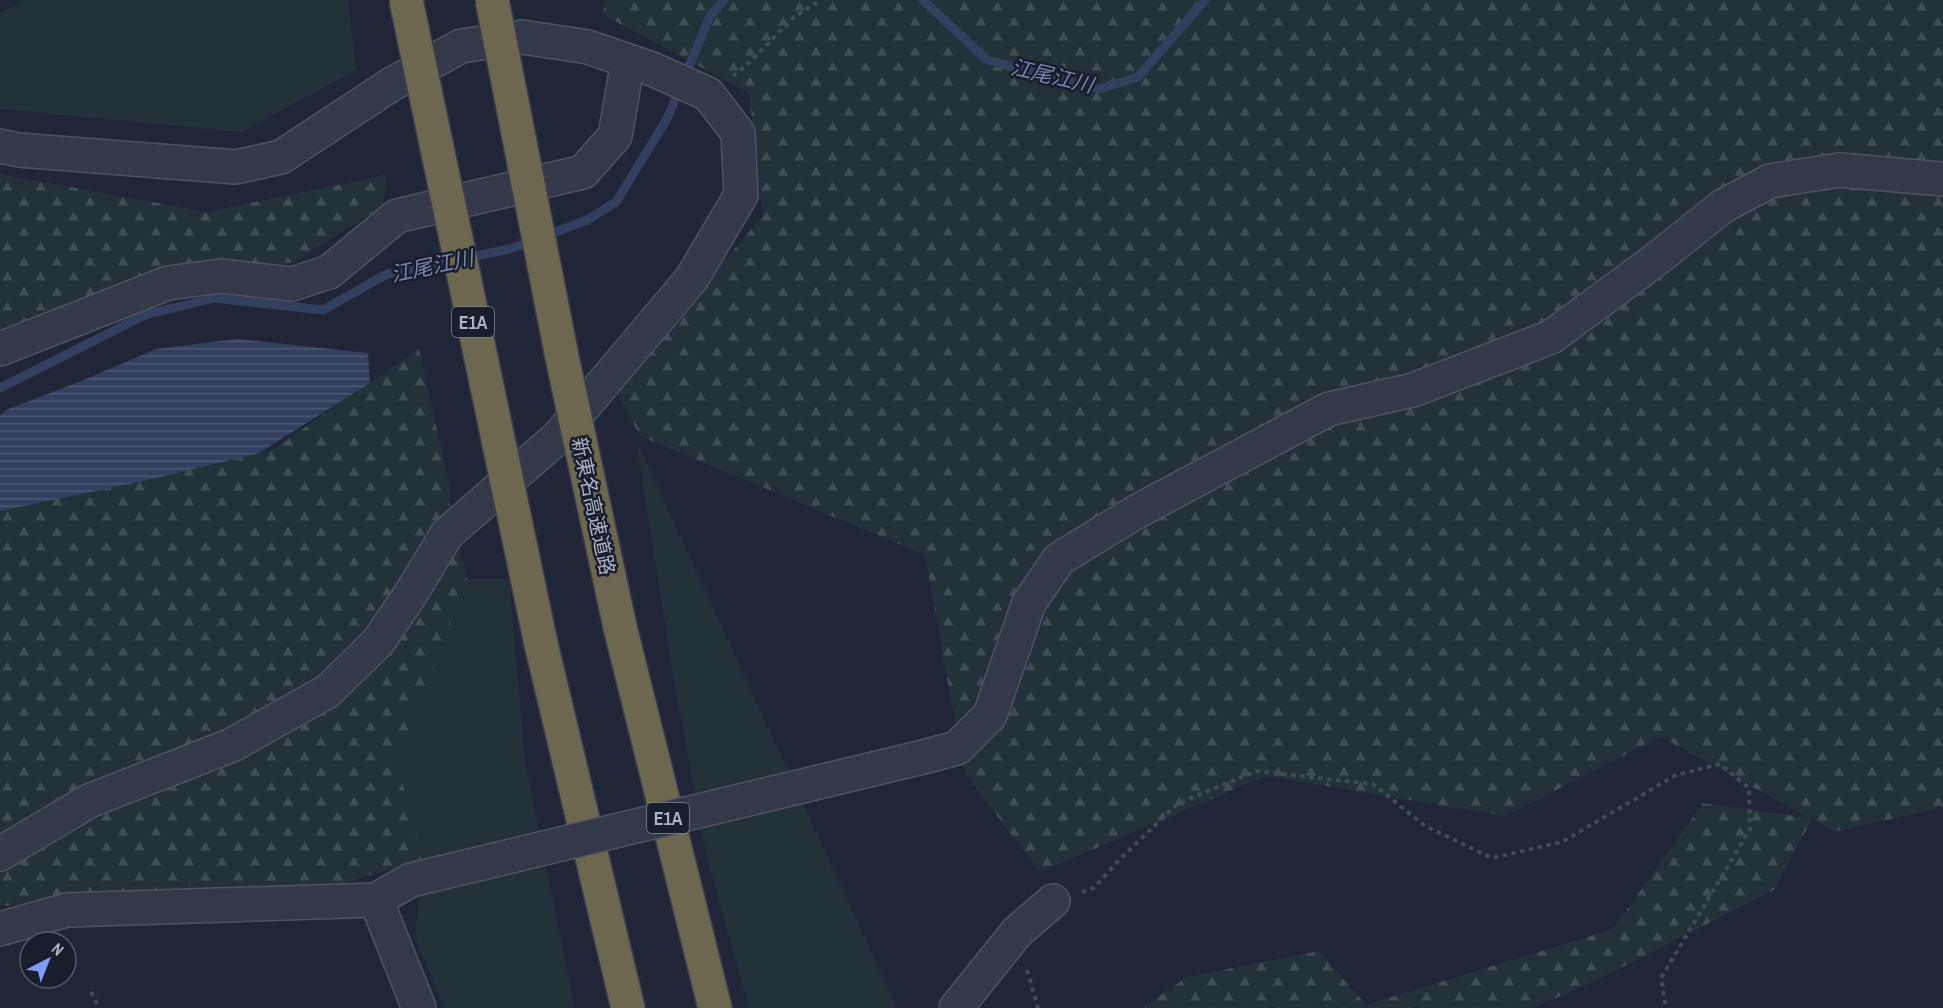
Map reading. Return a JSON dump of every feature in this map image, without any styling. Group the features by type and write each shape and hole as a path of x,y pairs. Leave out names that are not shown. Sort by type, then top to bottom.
{"highway":[{"name":"E1A","path":"406,0 541,644 628,1008"},
{"name":"新東名高速道路","path":"492,0 561,357 620,627 715,1008"}],"street":[{"path":"0,146 19,150 236,167 281,158 392,84 461,45 522,37 588,47 652,69 708,94 738,133 741,195 692,278 558,437 447,534 378,642 328,691 232,746 89,801 0,854"},
{"path":"0,349 168,283 220,276 292,284 329,272 397,216 583,172 615,136 628,61"},
{"path":"0,929 67,910 376,900 411,880 957,748 990,715 1029,603 1059,559 1136,512 1329,409 1413,390 1551,337 1654,261 1723,206 1770,181 1839,170 1943,179"},
{"path":"376,900 419,1008"},
{"path":"956,1008 1017,932 1053,901"}],"path":[{"path":"708,94 746,66 794,17 821,0"},
{"path":"1053,901 1094,888 1119,860 1177,804 1256,771 1374,784 1425,826 1492,858 1562,842 1676,775 1720,764 1749,788 1750,829 1661,978 1666,1008"},
{"path":"91,992 99,1008"}],"green space":[{"path":"24,0 348,0 356,70 242,132 0,109 0,13"},
{"path":"607,0 1943,0 1943,807 1834,832 1812,819 1774,890 1597,980 1533,1008 1142,1008 1187,977 1319,951 1366,1005 1613,929 1703,803 1810,818 1661,737 1505,816 1266,776 1040,872 964,772 925,555 640,436 614,388 763,216 749,93 602,14"},
{"path":"0,174 207,212 386,175 383,206 293,263 172,268 0,334"},
{"path":"419,349 450,487 450,508 467,579 397,763 423,859 324,889 0,906 0,511 153,479 272,450"},
{"path":"636,440 897,1008 749,1008 706,853 673,675"},
{"path":"467,579 509,579 525,762 575,1008 445,1008 415,939 423,859 388,769"}],"water":[{"path":"237,339 368,353 370,383 259,453 153,479 0,511 0,416 6,410 156,349"}],"waterway":[{"name":"江尾江川","path":"545,236 587,220 616,202 667,119 710,16 724,0"},
{"name":"江尾江川","path":"923,0 987,60 1099,89 1138,77 1205,0"},
{"name":"江尾江川","path":"0,388 145,315 214,298 323,310 387,274 510,249 532,241"}]}
